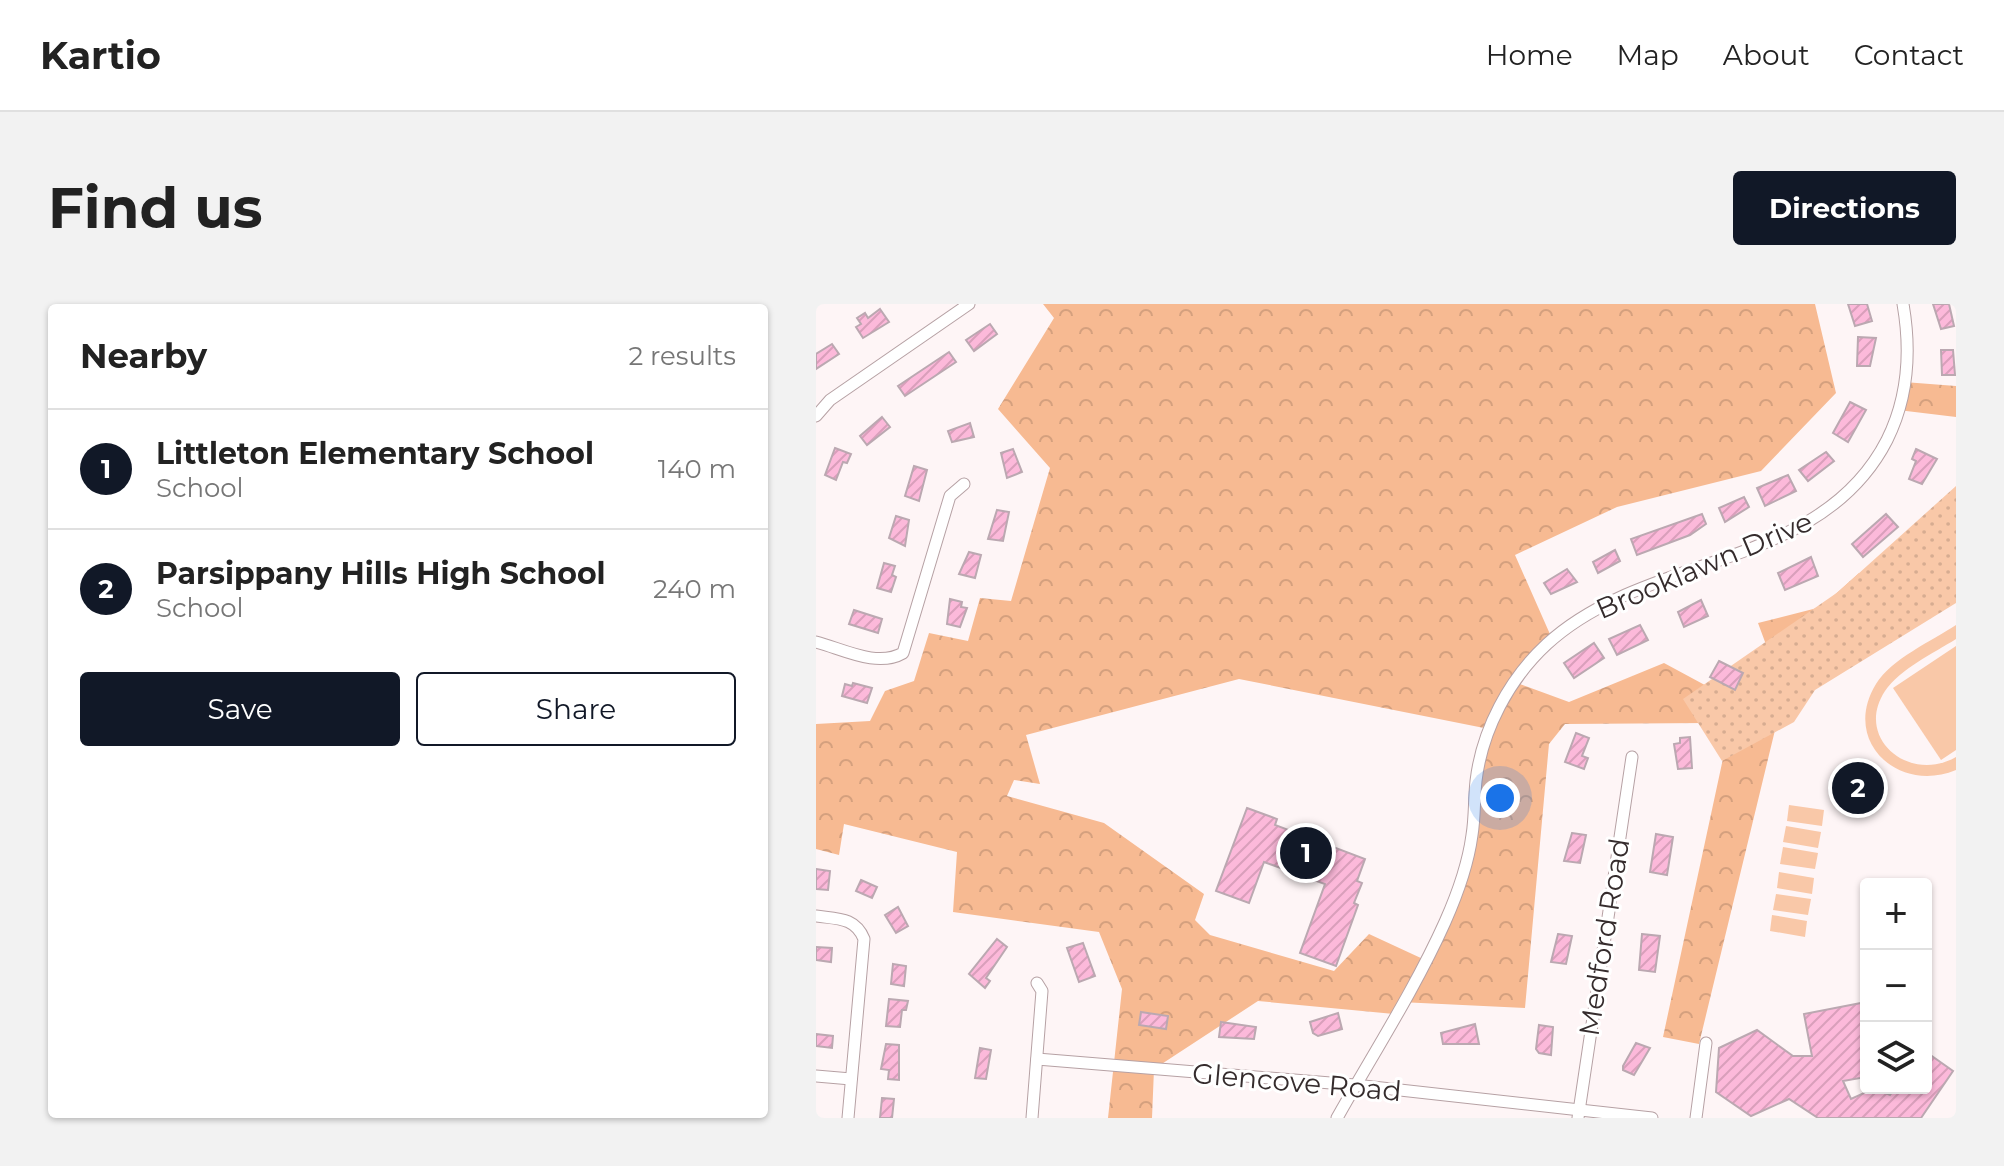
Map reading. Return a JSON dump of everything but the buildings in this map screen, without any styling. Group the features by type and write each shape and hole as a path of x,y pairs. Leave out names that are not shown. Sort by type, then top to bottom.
{"street":[{"path":"816,416 830,400 969,304"},
{"name":"Brooklawn Drive","path":"1337,1118 1445,922 1466,861 1481,755 1489,728 1517,679 1547,644 1592,611 1635,591 1788,533 1814,521 1850,492 1881,452 1898,415 1907,359 1903,304"},
{"path":"816,642 879,660 891,660 903,653 950,496 964,484"},
{"name":"Medford Road","path":"1578,1114 1632,757"},
{"path":"816,916 846,920 858,926 864,939 848,1118"},
{"path":"1032,1118 1042,991 1037,983"},
{"path":"1696,1118 1706,1043"},
{"name":"Glencove Road","path":"1037,1059 1355,1085 1578,1114 1652,1118"},
{"path":"816,1076 851,1079"}],"green space":[{"path":"1043,304 1815,304 1836,393 1761,471 1617,507 1515,555 1553,641 1517,683 1569,702 1664,663 1753,711 1778,677 1758,623 1821,607 1859,573 1880,597 1784,693 1699,1044 1663,1037 1727,740 1707,723 1565,724 1549,744 1525,1008 1400,1002 1394,1014 1258,1001 1154,1069 1152,1118 1108,1118 1122,989 1099,932 953,912 957,852 844,824 839,855 816,849 816,724 870,721 885,691 914,681 929,633 968,641 980,598 1011,601 1050,468 998,409 1054,318","holes":["1239,679 1489,729 1461,882 1423,959 1369,934 1334,971 1210,935 1195,920 1204,894 1104,823 1007,796 1014,780 1040,784 1026,735"]},
{"path":"1904,382 1956,386 1956,417 1898,410"}],"shaded area":[{"path":"1956,486 1956,603 1815,690 1794,722 1722,761 1683,699 1838,592"},
{"path":"1956,625 1956,639 1899,676 1885,691 1877,708 1876,725 1881,740 1891,752 1921,765 1938,764 1956,757 1956,770 1934,776 1914,775 1896,768 1881,757 1871,743 1866,725 1867,705 1876,684 1891,666"},
{"path":"1956,646 1956,750 1941,760 1893,688"},
{"path":"1789,805 1824,810 1822,826 1787,821"},
{"path":"1786,826 1821,832 1818,848 1783,842"},
{"path":"1783,847 1818,853 1815,869 1780,864"},
{"path":"1779,872 1814,878 1812,894 1777,888"},
{"path":"1776,894 1811,899 1808,915 1773,910"},
{"path":"1772,915 1807,921 1805,937 1770,931"}],"place":[{"name":"Parsippany Hills High School","path":"1858,788"},
{"name":"Littleton Elementary School","path":"1306,853"}]}
